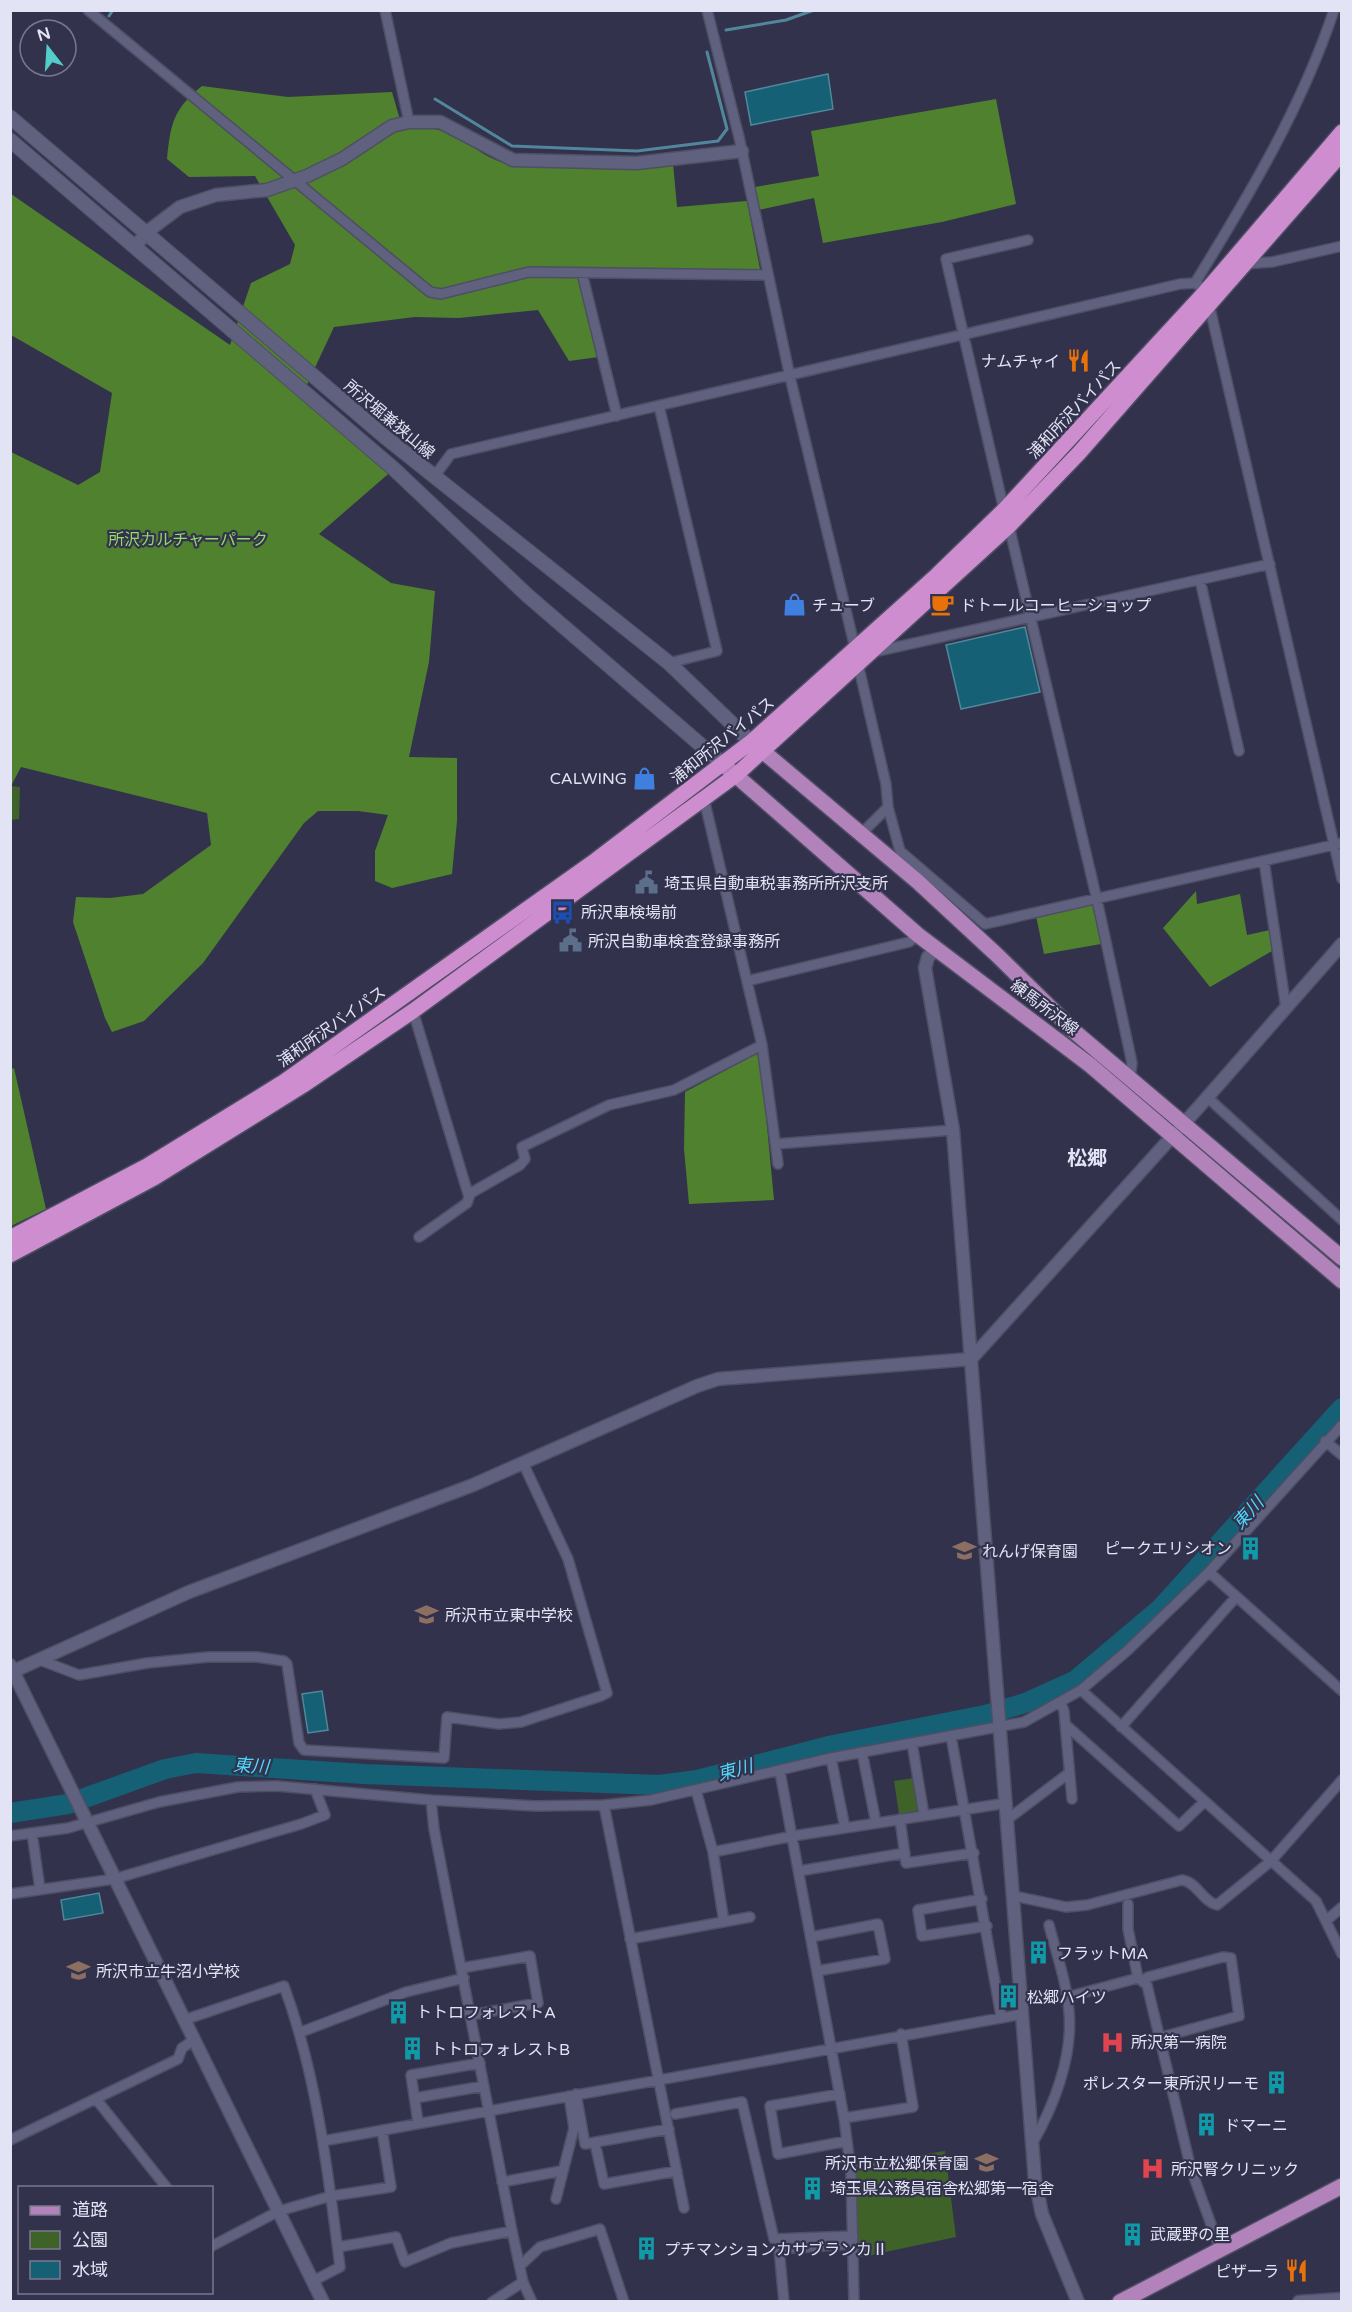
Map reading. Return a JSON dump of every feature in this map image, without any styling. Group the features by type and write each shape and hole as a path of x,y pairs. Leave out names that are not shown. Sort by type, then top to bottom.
{"highway":[{"name":"浦和所沢バイパス","path":"10,1238 147,1166 282,1083 724,765 757,746 858,664 863,651 1004,510 1203,293 1341,132"},
{"name":"浦和所沢バイパス","path":"10,1255 154,1178 302,1086 413,1011 736,775 757,746 863,651 1009,526 1078,453 1203,293 1244,264 1341,153"}],"main road":[{"name":"所沢堀兼狭山線","path":"10,117 434,477 669,663 757,746"},
{"name":"所沢堀兼狭山線","path":"10,140 394,469 527,595 724,765"},
{"name":"練馬所沢線","path":"757,746 983,942 1075,1032 1130,1079 1178,1129 1341,1281"},
{"name":"練馬所沢線","path":"724,765 918,935 1178,1129 1341,1258"},
{"path":"1120,2301 1341,2186"}],"street":[{"path":"88,10 430,292 441,294 529,272 767,274"},
{"path":"385,10 409,122"},
{"path":"707,10 742,151 790,377 863,651 1030,619 1270,564"},
{"path":"1334,10 1318,57 1238,215 1203,293 1338,844 1341,879"},
{"path":"135,247 147,232 180,207 198,200 267,190 293,181 342,159 392,126 409,122 440,122 513,160 637,163 742,151"},
{"path":"1004,510 946,258 1028,240"},
{"path":"1244,264 1272,261 1341,246"},
{"path":"582,273 617,416"},
{"path":"434,477 451,454 790,377 1180,284 1203,293"},
{"path":"659,406 717,651 669,663"},
{"path":"1009,526 1097,900 1131,1064 1130,1079"},
{"path":"1200,580 1239,751"},
{"path":"858,664 886,784 888,807 900,851 985,924 1338,844"},
{"path":"704,799 762,1045 778,1164"},
{"path":"861,834 888,807"},
{"path":"1264,861 1286,1008"},
{"path":"747,981 909,942 918,935"},
{"path":"323,2301 12,1669 40,1660 217,1581 473,1485 718,1379 971,1359 1341,944"},
{"path":"937,949 928,957 925,968 953,1130 1032,2144 1040,2206 1078,2301"},
{"path":"413,1011 469,1197"},
{"path":"419,1237 467,1203 471,1193 520,1165 525,1159 522,1147 609,1105 674,1090 762,1045"},
{"path":"1207,1097 1341,1220"},
{"path":"776,1144 953,1130"},
{"path":"10,1836 86,1821 159,1802 238,1787 315,1789 431,1800 536,1806 604,1805 651,1800 780,1772 831,1758 1024,1722 1081,1690 1128,1650 1209,1572 1341,1425"},
{"path":"1325,1441 1341,1455"},
{"path":"40,1660 79,1675 147,1663 208,1657 257,1657 284,1661 287,1664 299,1743 304,1750 444,1758 447,1717 498,1724 520,1722 601,1696 607,1693 576,1581 523,1463"},
{"path":"1209,1572 1341,1691"},
{"path":"1121,1727 1236,1597"},
{"path":"1081,1690 1316,1901 1339,1941 1341,1954"},
{"path":"1061,1703 1066,1725 1072,1799"},
{"path":"1066,1725 1179,1826 1204,1802"},
{"path":"951,1736 974,1853 1001,2016"},
{"path":"912,1743 924,1815"},
{"path":"862,1752 876,1823"},
{"path":"831,1758 845,1828"},
{"path":"780,1772 844,2118 853,2240 854,2301"},
{"path":"1008,1819 1069,1773"},
{"path":"1014,1896 1065,1906 1087,1905 1182,1880 1188,1881 1211,1903 1217,1905 1271,1861 1341,1780"},
{"path":"10,1894 114,1879 325,1815 315,1789"},
{"path":"696,1791 713,1852 724,1922"},
{"path":"431,1800 434,1829 501,2182 523,2282 532,2301"},
{"path":"713,1852 793,1836 1007,1803"},
{"path":"604,1805 684,2208"},
{"path":"900,1819 906,1863 974,1853"},
{"path":"32,1833 40,1889"},
{"path":"799,1871 905,1853"},
{"path":"982,1899 918,1910 922,1936 987,1926"},
{"path":"1128,1904 1128,1929 1140,1980 1147,1985 1191,2169 1220,2249"},
{"path":"1327,1920 1341,1907"},
{"path":"630,1939 750,1917"},
{"path":"812,1937 878,1924 885,1959 817,1971"},
{"path":"1032,2144 1054,2097 1066,2057 1069,2025 1067,1997 1049,1925"},
{"path":"301,2032 463,1973 530,1956 538,2003 471,2015"},
{"path":"1067,1997 1222,1957 1231,1958 1239,2016 1158,2038"},
{"path":"184,2020 284,1986 301,2032 323,2141 340,2267 313,2281"},
{"path":"323,2141 901,2034 1023,2014"},
{"path":"844,2118 913,2107 901,2034"},
{"path":"10,2140 178,2059 182,2048 194,2040"},
{"path":"418,2122 411,2075 480,2063"},
{"path":"415,2098 484,2086"},
{"path":"840,2094 770,2106 778,2154 847,2141"},
{"path":"572,2095 585,2144 669,2129"},
{"path":"556,2199 573,2127 572,2095"},
{"path":"96,2099 166,2186"},
{"path":"675,2114 742,2102 774,2240 853,2240"},
{"path":"213,2245 279,2211 332,2196 391,2187 382,2130"},
{"path":"595,2143 604,2184 677,2171"},
{"path":"501,2182 561,2171"},
{"path":"520,2266 540,2247 600,2229 624,2301"},
{"path":"338,2247 396,2237 405,2262 451,2243 512,2231"},
{"path":"784,2301 778,2249 853,2240"},
{"path":"492,2301 523,2282"},
{"path":"1299,2301 1341,2299"}],"green space":[{"name":"所沢カルチャーパーク","path":"202,86 288,97 392,92 403,130 423,128 452,134 497,161 512,165 673,163 677,207 747,201 755,187 819,176 811,131 996,99 1016,204 942,222 823,243 814,198 749,212 760,269 757,273 577,268 599,357 569,361 538,310 459,318 415,317 334,327 304,391 394,469 319,534 391,583 435,591 429,662 409,757 457,758 457,821 452,874 392,888 375,881 375,851 388,815 358,811 318,811 304,823 203,963 144,1021 112,1032 105,1018 73,922 76,897 110,898 143,894 211,845 207,813 21,767 11,786 11,452 78,485 100,472 112,393 11,335 11,194 230,345 251,283 290,264 295,245 255,176 189,177 167,159 175,118 185,102"},
{"path":"11,786 20,787 19,819 11,820"},
{"path":"1196,891 1197,904 1240,894 1247,935 1270,930 1272,951 1210,987 1163,928"},
{"path":"1094,904 1101,944 1044,954 1036,916"},
{"path":"760,1052 774,1200 689,1204 684,1149 685,1092"},
{"path":"14,1068 46,1209 11,1226 10,1070"},
{"path":"914,1778 919,1808 916,1811 899,1814 894,1781"},
{"path":"945,2151 956,2237 857,2258 855,2165"}],"water":[{"path":"828,74 833,109 751,125 745,92"},
{"path":"1025,627 1040,692 961,709 946,645"},
{"path":"322,1691 328,1730 308,1733 302,1694"},
{"path":"99,1893 103,1913 64,1920 61,1900"}],"waterway":[{"path":"109,16 113,10"},
{"path":"726,30 786,20 814,10"},
{"path":"435,99 512,146 637,151 718,141 727,129 707,52"},
{"name":"東川","path":"10,1813 68,1804 165,1769 196,1763 364,1774 659,1785 697,1780 833,1745 985,1715 1025,1703 1076,1680 1160,1609 1342,1408"}],"place":[{"name":"ナムチャイ","path":"1078,361"},
{"name":"チューブ","path":"794,605"},
{"name":"ドトールコーヒーショップ","path":"942,605"},
{"name":"CALWING","path":"645,778"},
{"name":"埼玉県自動車税事務所所沢支所","path":"646,883"},
{"name":"所沢車検場前","path":"563,912"},
{"name":"所沢自動車検査登録事務所","path":"570,941"},
{"name":"ピークエリシオン","path":"1250,1548"},
{"name":"れんげ保育園","path":"964,1551"},
{"name":"所沢市立東中学校","path":"427,1615"},
{"name":"フラットMA","path":"1039,1953"},
{"name":"所沢市立牛沼小学校","path":"78,1971"},
{"name":"松郷ハイツ","path":"1009,1997"},
{"name":"トトロフォレストA","path":"398,2012"},
{"name":"所沢第一病院","path":"1113,2042"},
{"name":"トトロフォレストB","path":"413,2049"},
{"name":"ポレスター東所沢リーモ","path":"1277,2083"},
{"name":"ドマーニ","path":"1206,2125"},
{"name":"所沢市立松郷保育園","path":"987,2163"},
{"name":"所沢腎クリニック","path":"1153,2169"},
{"name":"埼玉県公務員宿舎松郷第一宿舎","path":"812,2188"},
{"name":"武蔵野の里","path":"1132,2234"},
{"name":"プチマンションカサブランカⅡ","path":"646,2249"},
{"name":"ピザーラ","path":"1297,2271"}],"district":[{"name":"松郷","path":"1087,1158"}]}
